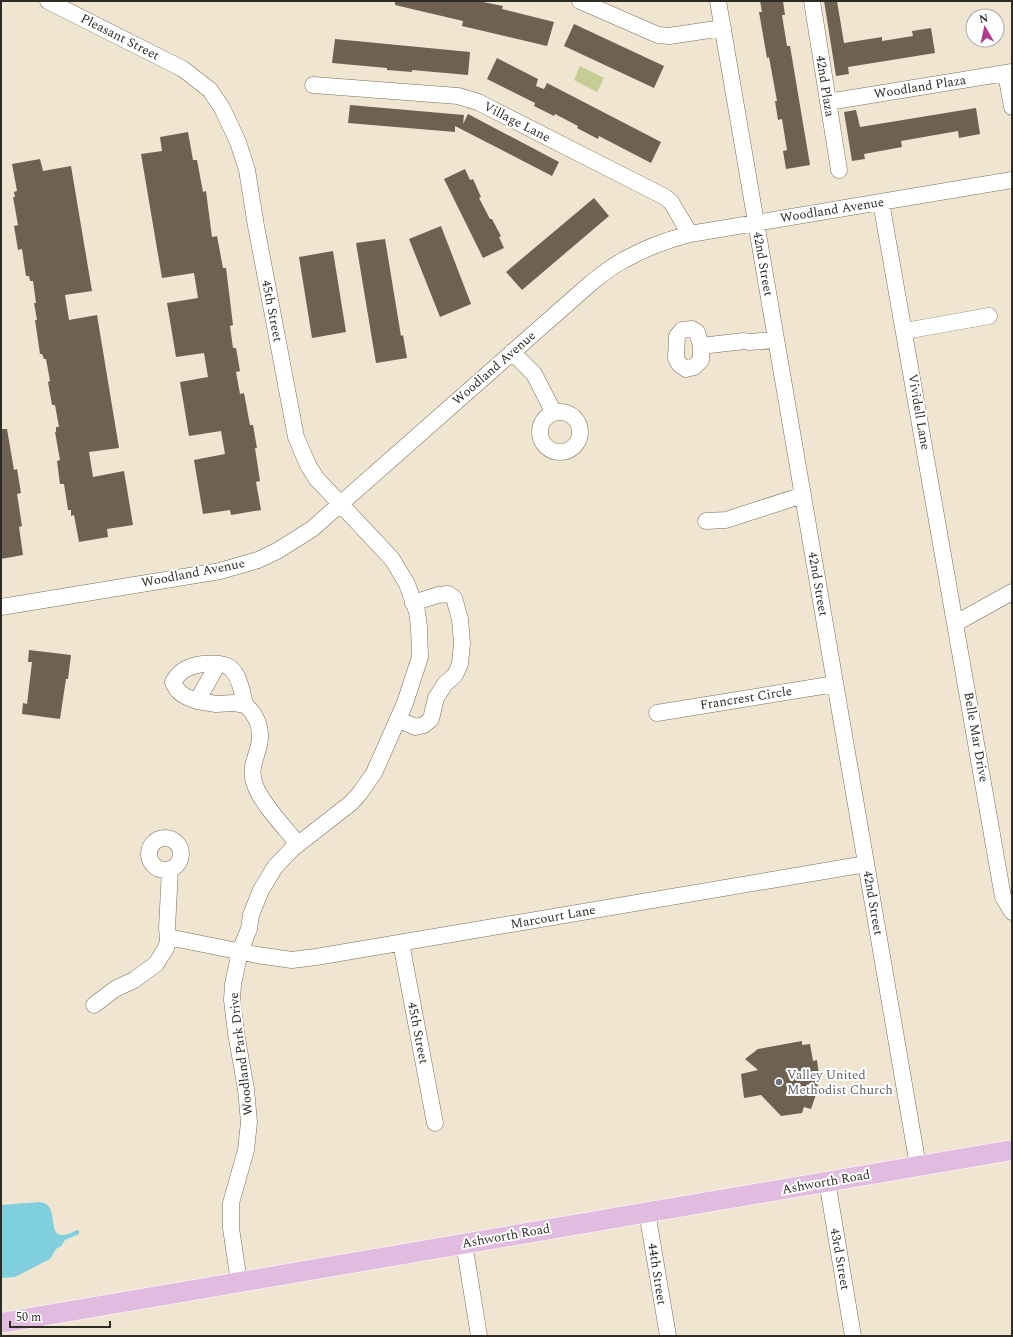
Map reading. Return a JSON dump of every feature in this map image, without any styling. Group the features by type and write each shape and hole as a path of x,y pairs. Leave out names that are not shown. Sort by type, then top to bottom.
{"main road":[{"name":"Ashworth Road","path":"1,1323 1012,1150"}],"street":[{"name":"Pleasant Street","path":"48,1 183,69 210,90 222,108"},
{"path":"580,1 658,34 669,36 723,28"},
{"name":"42nd Street","path":"718,1 918,1166"},
{"name":"42nd Plaza","path":"812,1 839,170"},
{"path":"1009,72 1012,107"},
{"name":"Woodland Plaza","path":"828,102 1009,72"},
{"name":"Village Lane","path":"312,85 458,96 478,102 665,197 671,202 690,234"},
{"name":"45th Street","path":"222,108 238,142 247,170 257,234 296,437 308,465 316,478 340,503"},
{"name":"Woodland Avenue","path":"1,607 220,571 258,560 277,551 312,529 591,283 622,260 644,249 666,240 690,234 1012,180"},
{"name":"Vividell Lane","path":"881,202 956,623"},
{"path":"905,331 989,316"},
{"path":"701,346 744,340 749,342 775,333"},
{"path":"512,352 534,374 554,413"},
{"path":"706,521 726,520 803,495"},
{"name":"Woodland Park Drive","path":"239,1282 231,1228 231,1203 246,1150 249,1122 246,1089 232,1000 233,984 240,951 249,929 251,915 261,890 275,867 298,844 351,803 374,773 405,703 420,657 419,627 407,584 392,559 340,503"},
{"path":"956,623 1012,592"},
{"path":"398,719 415,727 424,725 431,719 436,698 445,684 455,675 460,664 462,643 460,619 454,598 448,594 438,595 413,602"},
{"name":"Belle Mar Drive","path":"956,623 1003,897 1012,912"},
{"path":"246,705 234,703 216,704 197,701 181,694 176,689 173,682 179,673 201,664 218,664 230,667 237,675 246,705 253,713 259,724 261,736 259,748 254,757 252,771 254,785 260,797 298,844"},
{"path":"197,701 218,664"},
{"name":"Francrest Circle","path":"657,712 835,684"},
{"name":"Marcourt Lane","path":"168,936 292,960 401,943 866,864"},
{"path":"94,1005 114,989 134,980 156,964 166,948 168,936 170,869"},
{"name":"45th Street","path":"401,943 435,1123"},
{"name":"43rd Street","path":"826,1181 852,1336"},
{"name":"44th Street","path":"647,1212 668,1336"},
{"path":"464,1243 479,1336"}],"green space":[{"path":"580,66 604,78 597,92 574,80"}],"water":[{"path":"40,1202 46,1204 50,1208 56,1232 60,1235 77,1230 79,1231 79,1234 65,1240 61,1246 56,1249 50,1259 15,1277 1,1278 1,1205"}],"building":[{"path":"395,1 478,1 503,6 502,9 554,22 547,46 462,26 463,21 395,5"},
{"path":"760,1 783,1 785,15 782,15 787,46 790,46 810,165 786,169 783,151 787,150 782,119 778,120 775,101 777,101 769,57 767,58 759,12 762,12"},
{"path":"824,1 837,1 844,43 882,37 882,41 913,36 912,31 931,28 935,53 848,67 849,74 836,76"},
{"path":"574,24 664,66 654,88 564,46"},
{"path":"335,39 470,52 468,75 412,70 412,72 387,70 387,68 332,63"},
{"path":"497,58 538,79 536,86 544,89 547,83 661,142 651,163 599,136 598,139 577,128 578,126 555,114 554,116 534,106 535,103 487,79"},
{"path":"350,105 464,115 463,124 468,114 559,162 552,176 455,126 455,132 348,123"},
{"path":"976,108 980,134 959,138 958,131 901,141 902,147 864,154 865,159 852,161 844,112 856,110 860,127"},
{"path":"188,132 193,160 197,160 203,192 206,191 212,237 217,236 223,268 226,268 233,325 230,326 233,348 236,348 240,371 236,372 240,394 244,393 250,425 253,425 257,448 255,448 260,481 256,482 261,510 231,515 230,510 203,514 194,460 225,454 221,431 189,436 180,382 208,377 204,353 176,357 167,303 198,298 194,273 162,278 141,154 162,151 160,137"},
{"path":"40,159 43,171 71,166 92,291 65,295 69,320 97,315 119,448 89,452 93,477 124,471 133,525 107,529 108,537 79,542 74,515 71,516 71,510 68,510 64,484 60,484 57,461 60,460 55,432 56,427 59,427 55,405 52,405 46,359 44,359 42,354 40,354 35,320 37,320 34,303 36,303 33,281 30,281 29,276 26,276 22,249 18,250 14,226 18,225 13,197 15,197 14,192 17,191 12,164"},
{"path":"465,169 470,180 473,179 481,197 479,198 501,236 499,237 504,248 483,258 444,179"},
{"path":"594,198 609,216 522,290 506,272"},
{"path":"441,226 471,304 440,317 409,239"},
{"path":"385,239 401,336 403,335 407,358 376,363 356,243"},
{"path":"333,251 346,332 312,338 299,257"},
{"path":"1,429 7,429 14,470 17,469 21,493 17,494 22,526 19,527 23,555 1,559"},
{"path":"29,650 71,655 60,719 22,714 23,703 27,704 32,662 28,662"},
{"name":"Valley United Methodist Church","path":"802,1041 802,1045 810,1044 813,1061 817,1060 819,1075 816,1076 818,1089 811,1109 804,1107 802,1113 781,1116 761,1095 744,1098 741,1074 758,1070 745,1059 758,1049"}],"place":[{"name":"Valley United Methodist Church","path":"779,1082"}]}
